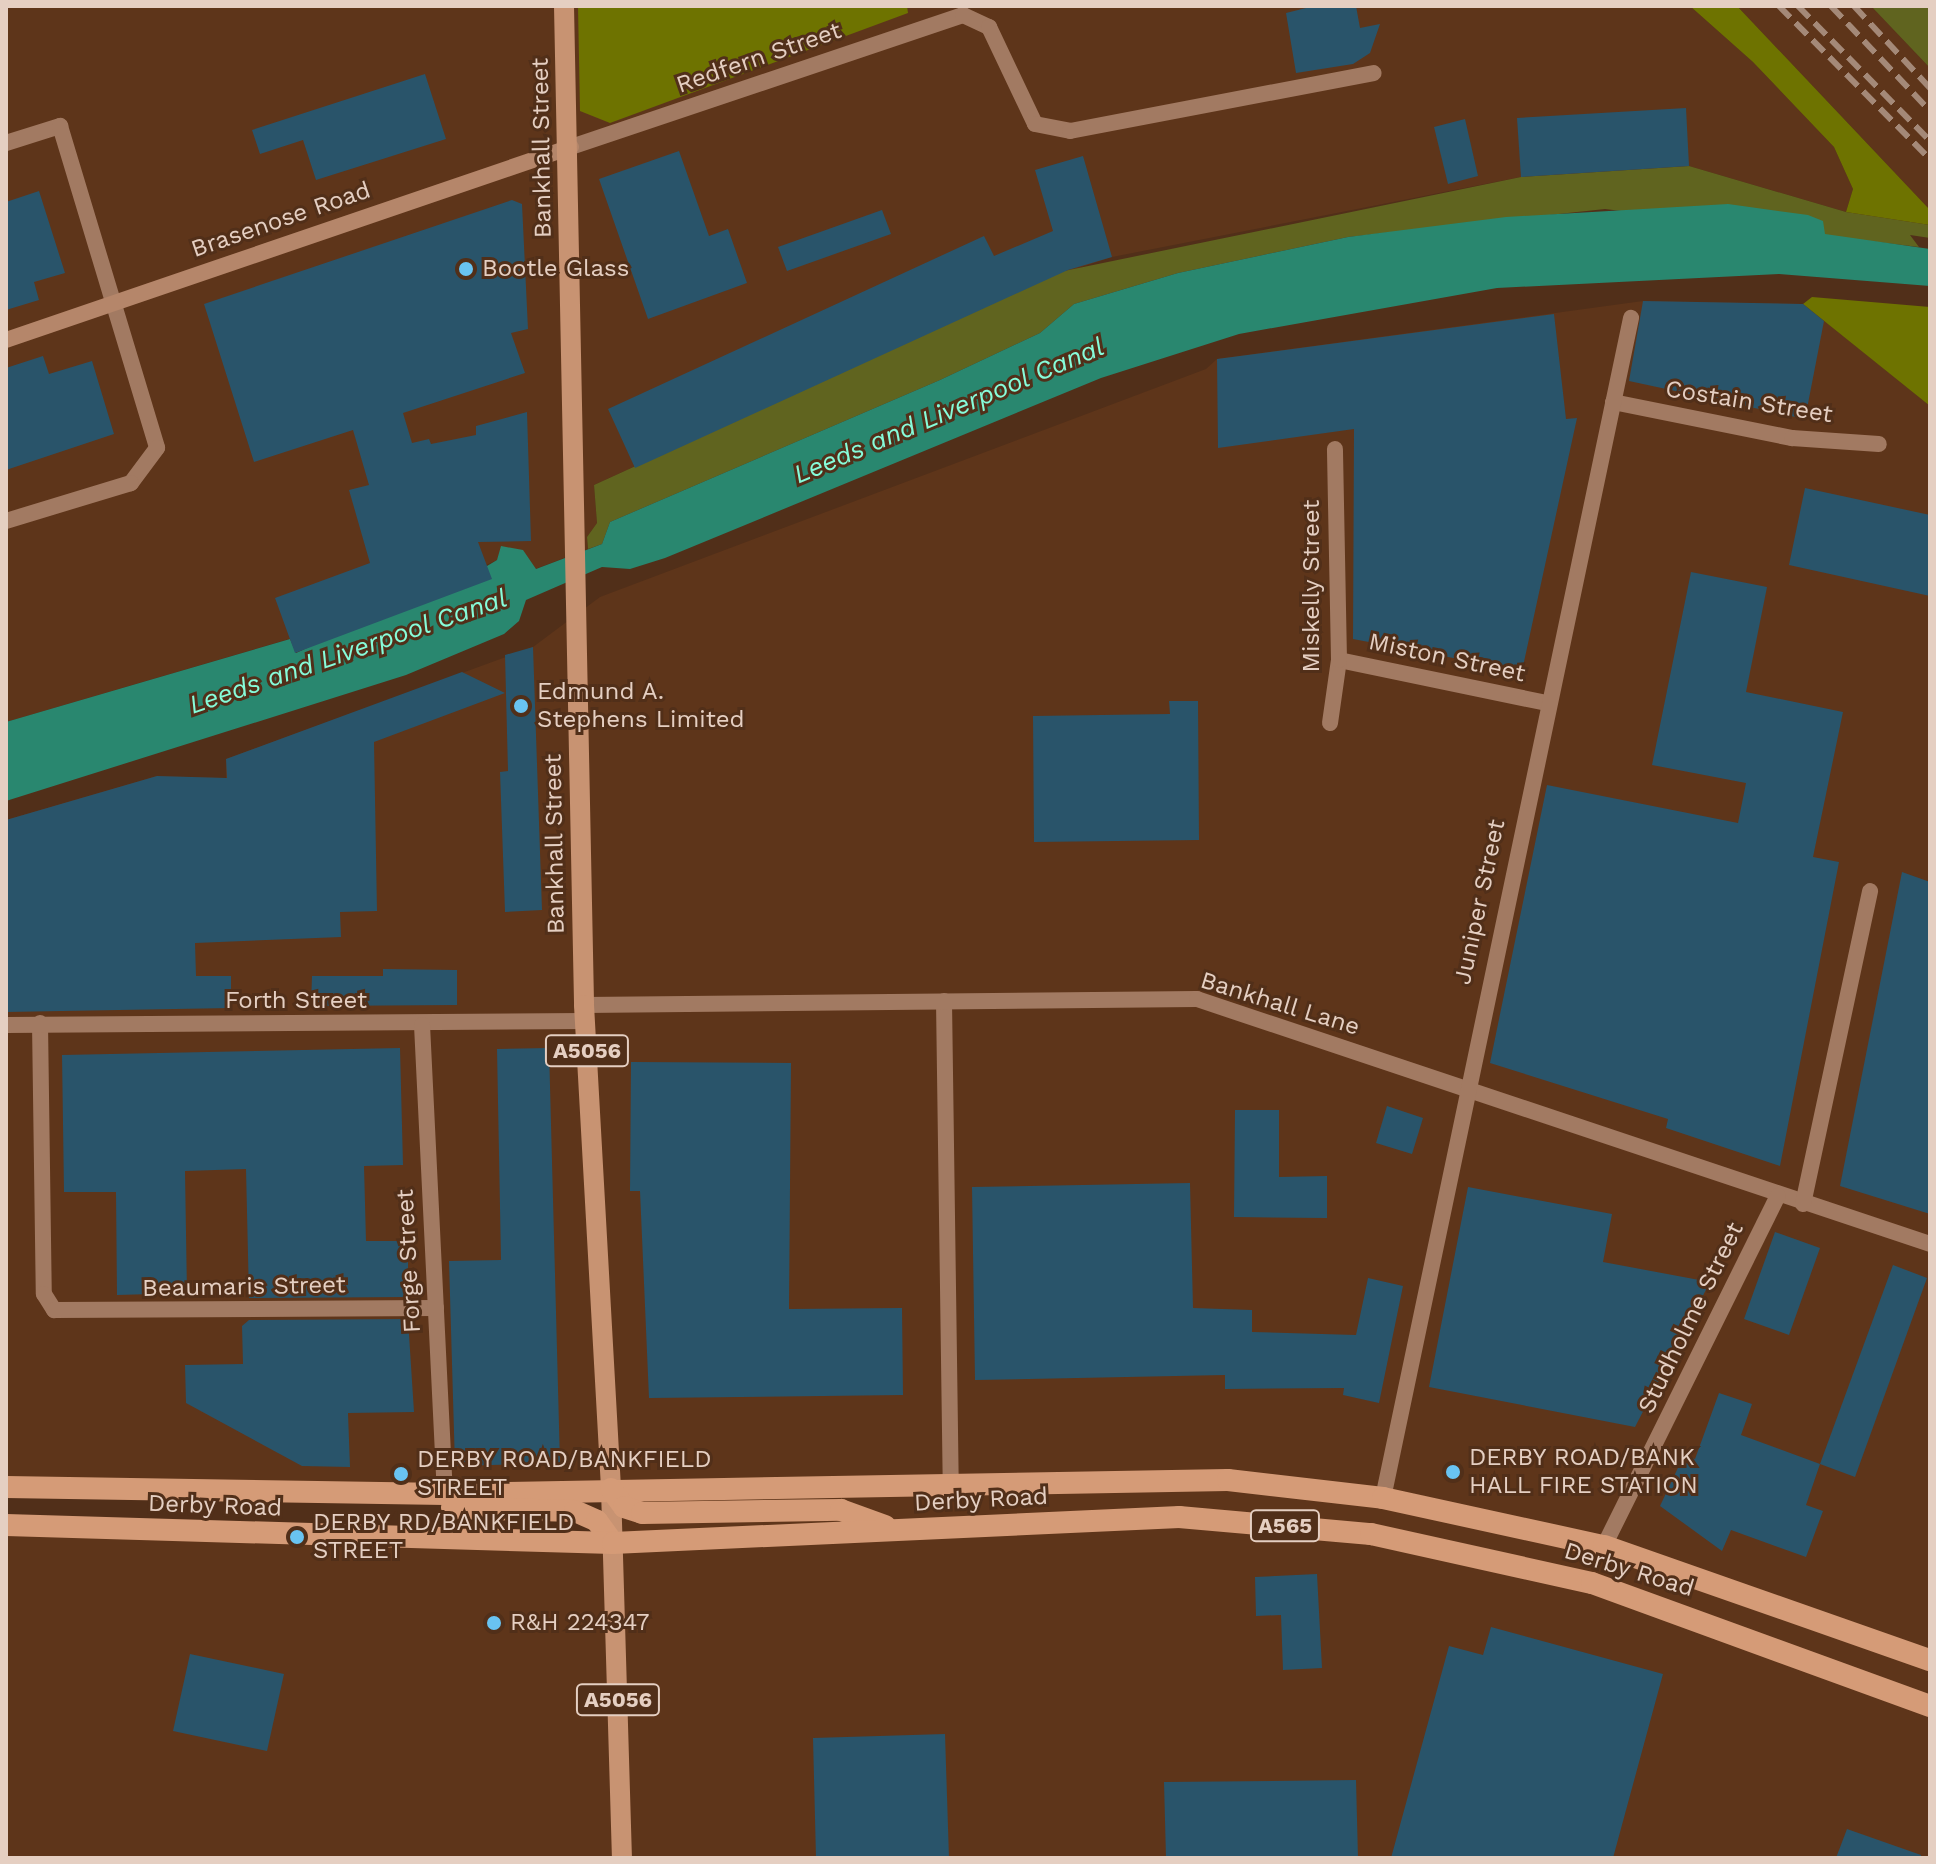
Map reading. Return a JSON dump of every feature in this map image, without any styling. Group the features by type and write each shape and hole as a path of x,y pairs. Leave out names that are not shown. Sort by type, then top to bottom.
{"highway":[{"name":"Derby Road","path":"6,1487 445,1494 1228,1480 1383,1498 1604,1546 1930,1660"},
{"path":"611,1489 624,1507 642,1513 841,1510 897,1530"},
{"path":"331,1492 385,1506 575,1511 597,1521 613,1543"},
{"name":"Derby Road","path":"6,1525 613,1543 1179,1517 1371,1534 1592,1583 1930,1706"}],"main road":[{"name":"Bankhall Street","path":"564,6 571,147 570,527 585,1013 611,1489"},
{"name":"Brasenose Road","path":"6,340 571,147"},
{"name":"A5056","path":"611,1489 622,1858"}],"street":[{"name":"Redfern Street","path":"571,147 963,15 989,27 1035,124 1070,131 1373,73"},
{"path":"6,143 60,126 157,448 131,483 6,521"},
{"name":"Juniper Street","path":"1383,1498 1464,1090 1631,318"},
{"name":"Costain Street","path":"1613,402 1792,438 1879,444"},
{"name":"Miskelly Street","path":"1330,723 1339,660 1335,449"},
{"name":"Miston Street","path":"1339,660 1546,703"},
{"path":"1803,1204 1870,891"},
{"name":"Bankhall Lane","path":"585,1013 944,1001 1197,999 1778,1196 1930,1244"},
{"path":"944,1001 951,1484"},
{"name":"Forth Street","path":"6,1025 422,1025 585,1013"},
{"name":"Beaumaris Street","path":"40,1023 44,1294 54,1310 436,1308"},
{"name":"Forge Street","path":"422,1025 445,1494"},
{"name":"Studholme Street","path":"1604,1546 1778,1196"}],"shaded area":[{"path":"6,6 1690,6 1753,62 1834,147 1853,189 1846,212 1689,166 1521,177 1112,257 1054,276 594,485 597,523 587,537 588,549 535,569 497,560 295,653 289,639 6,722"},
{"path":"578,6 907,6 908,13 610,123 580,111"},
{"path":"1690,6 1737,6 1930,210 1930,225 1846,212 1853,189 1834,147 1753,62"},
{"path":"1737,6 1871,6 1930,68 1930,210"},
{"path":"1812,297 1930,307 1930,406 1803,304"},
{"path":"1643,301 1803,304 1930,406 1930,1858 6,1858 6,1525 613,1543 611,1489 6,1487 6,820 157,776 226,778 226,759 533,647 600,597 1206,369 1217,359"}],"green space":[{"path":"1871,6 1930,6 1930,68"},
{"path":"1689,166 1846,212 1930,225 1930,238 1910,235 1919,247 1605,209 1348,237 1178,273 1074,304 1040,333 940,380 610,522 602,544 588,549 587,537 597,523 594,485 1064,271 1521,177"}],"water":[{"name":"Leeds and Liverpool Canal","path":"1728,204 1808,215 1823,221 1825,234 1930,249 1930,286 1779,274 1497,288 1239,334 1101,378 665,558 630,569 602,567 526,600 519,621 504,634 406,675 6,801 6,722 290,639 296,653 487,566 497,560 501,546 523,550 536,569 602,544 610,522 940,380 1040,333 1074,304 1178,273 1348,237 1506,217"}],"building":[{"path":"1314,6 1356,6 1360,28 1380,24 1370,53 1353,64 1296,73 1286,13"},
{"path":"425,74 446,139 316,180 303,140 260,154 252,130"},
{"path":"1686,108 1689,166 1521,177 1517,118"},
{"path":"1465,119 1478,176 1448,184 1434,127"},
{"path":"679,151 709,236 728,229 747,283 648,319 599,179"},
{"path":"1083,156 1112,257 1068,270 635,468 608,409 984,236 994,256 1053,231 1035,170"},
{"path":"39,191 65,273 34,282 39,300 6,310 6,202"},
{"path":"512,200 522,204 528,329 511,333 525,373 403,413 412,443 429,439 431,444 476,435 476,426 527,412 531,541 478,542 492,579 295,653 275,598 370,563 349,490 369,485 353,430 254,462 204,304"},
{"path":"882,210 891,234 787,271 778,247"},
{"path":"1643,301 1803,304 1824,321 1805,419 1629,381"},
{"path":"1554,314 1566,419 1577,418 1522,671 1353,639 1354,429 1218,448 1217,359"},
{"path":"43,356 49,374 92,361 114,434 6,470 6,368"},
{"path":"1805,488 1930,515 1930,596 1789,565"},
{"path":"1691,572 1767,587 1746,692 1843,712 1813,857 1839,862 1780,1166 1666,1128 1668,1119 1490,1063 1547,785 1738,823 1746,783 1652,765"},
{"path":"533,647 542,910 505,912 500,772 508,771 505,655"},
{"path":"462,672 505,693 374,742 377,911 340,912 341,937 195,943 196,976 231,976 231,1008 6,1012 6,820 157,776 227,778 226,759"},
{"path":"1169,701 1198,701 1199,840 1034,842 1033,716 1170,714"},
{"path":"1902,872 1930,882 1930,1214 1840,1186"},
{"path":"383,969 457,970 457,1005 311,1006 312,976 383,976"},
{"path":"400,1048 403,1165 364,1166 366,1241 408,1241 408,1297 249,1298 246,1169 185,1171 187,1293 117,1295 116,1192 64,1192 62,1055"},
{"path":"549,1048 560,1463 455,1466 449,1261 501,1260 497,1049"},
{"path":"631,1062 791,1063 789,1309 902,1308 903,1395 649,1398 640,1191 630,1191"},
{"path":"1387,1106 1423,1118 1412,1154 1376,1143"},
{"path":"1235,1110 1279,1110 1279,1177 1327,1176 1327,1218 1234,1217"},
{"path":"1190,1183 1193,1308 1252,1310 1252,1332 1356,1335 1368,1278 1403,1286 1379,1403 1343,1395 1344,1388 1225,1389 1225,1375 975,1380 972,1187"},
{"path":"1468,1187 1612,1214 1603,1262 1710,1282 1635,1427 1429,1387"},
{"path":"1775,1232 1820,1248 1789,1335 1744,1319"},
{"path":"1893,1265 1927,1278 1855,1477 1820,1464"},
{"path":"408,1319 414,1412 348,1413 350,1467 302,1466 186,1403 185,1365 243,1364 242,1326 249,1320"},
{"path":"1719,1393 1752,1404 1741,1435 1820,1464 1806,1505 1823,1511 1806,1557 1731,1530 1722,1551 1660,1506 1684,1455 1695,1459"},
{"path":"1317,1574 1322,1668 1283,1670 1281,1615 1256,1616 1255,1577"},
{"path":"1491,1627 1663,1674 1613,1858 1391,1858 1449,1646 1483,1655"},
{"path":"190,1654 284,1674 267,1751 173,1731"},
{"path":"945,1734 949,1858 816,1858 813,1738"},
{"path":"1356,1780 1358,1858 1166,1858 1164,1782"},
{"path":"1847,1829 1921,1855 1921,1858 1836,1858"}],"railway":[{"path":"1779,6 1930,159"},
{"path":"1798,6 1930,141"},
{"path":"1831,6 1930,111"},
{"path":"1854,6 1930,88"}],"place":[{"name":"Bootle Glass","path":"466,269"},
{"name":"Edmund A. Stephens Limited","path":"521,706"},
{"name":"DERBY ROAD/BANK HALL FIRE STATION","path":"1453,1472"},
{"name":"DERBY ROAD/BANKFIELD STREET","path":"401,1474"},
{"name":"DERBY RD/BANKFIELD STREET","path":"297,1537"},
{"name":"R&H 224347","path":"494,1623"}]}
